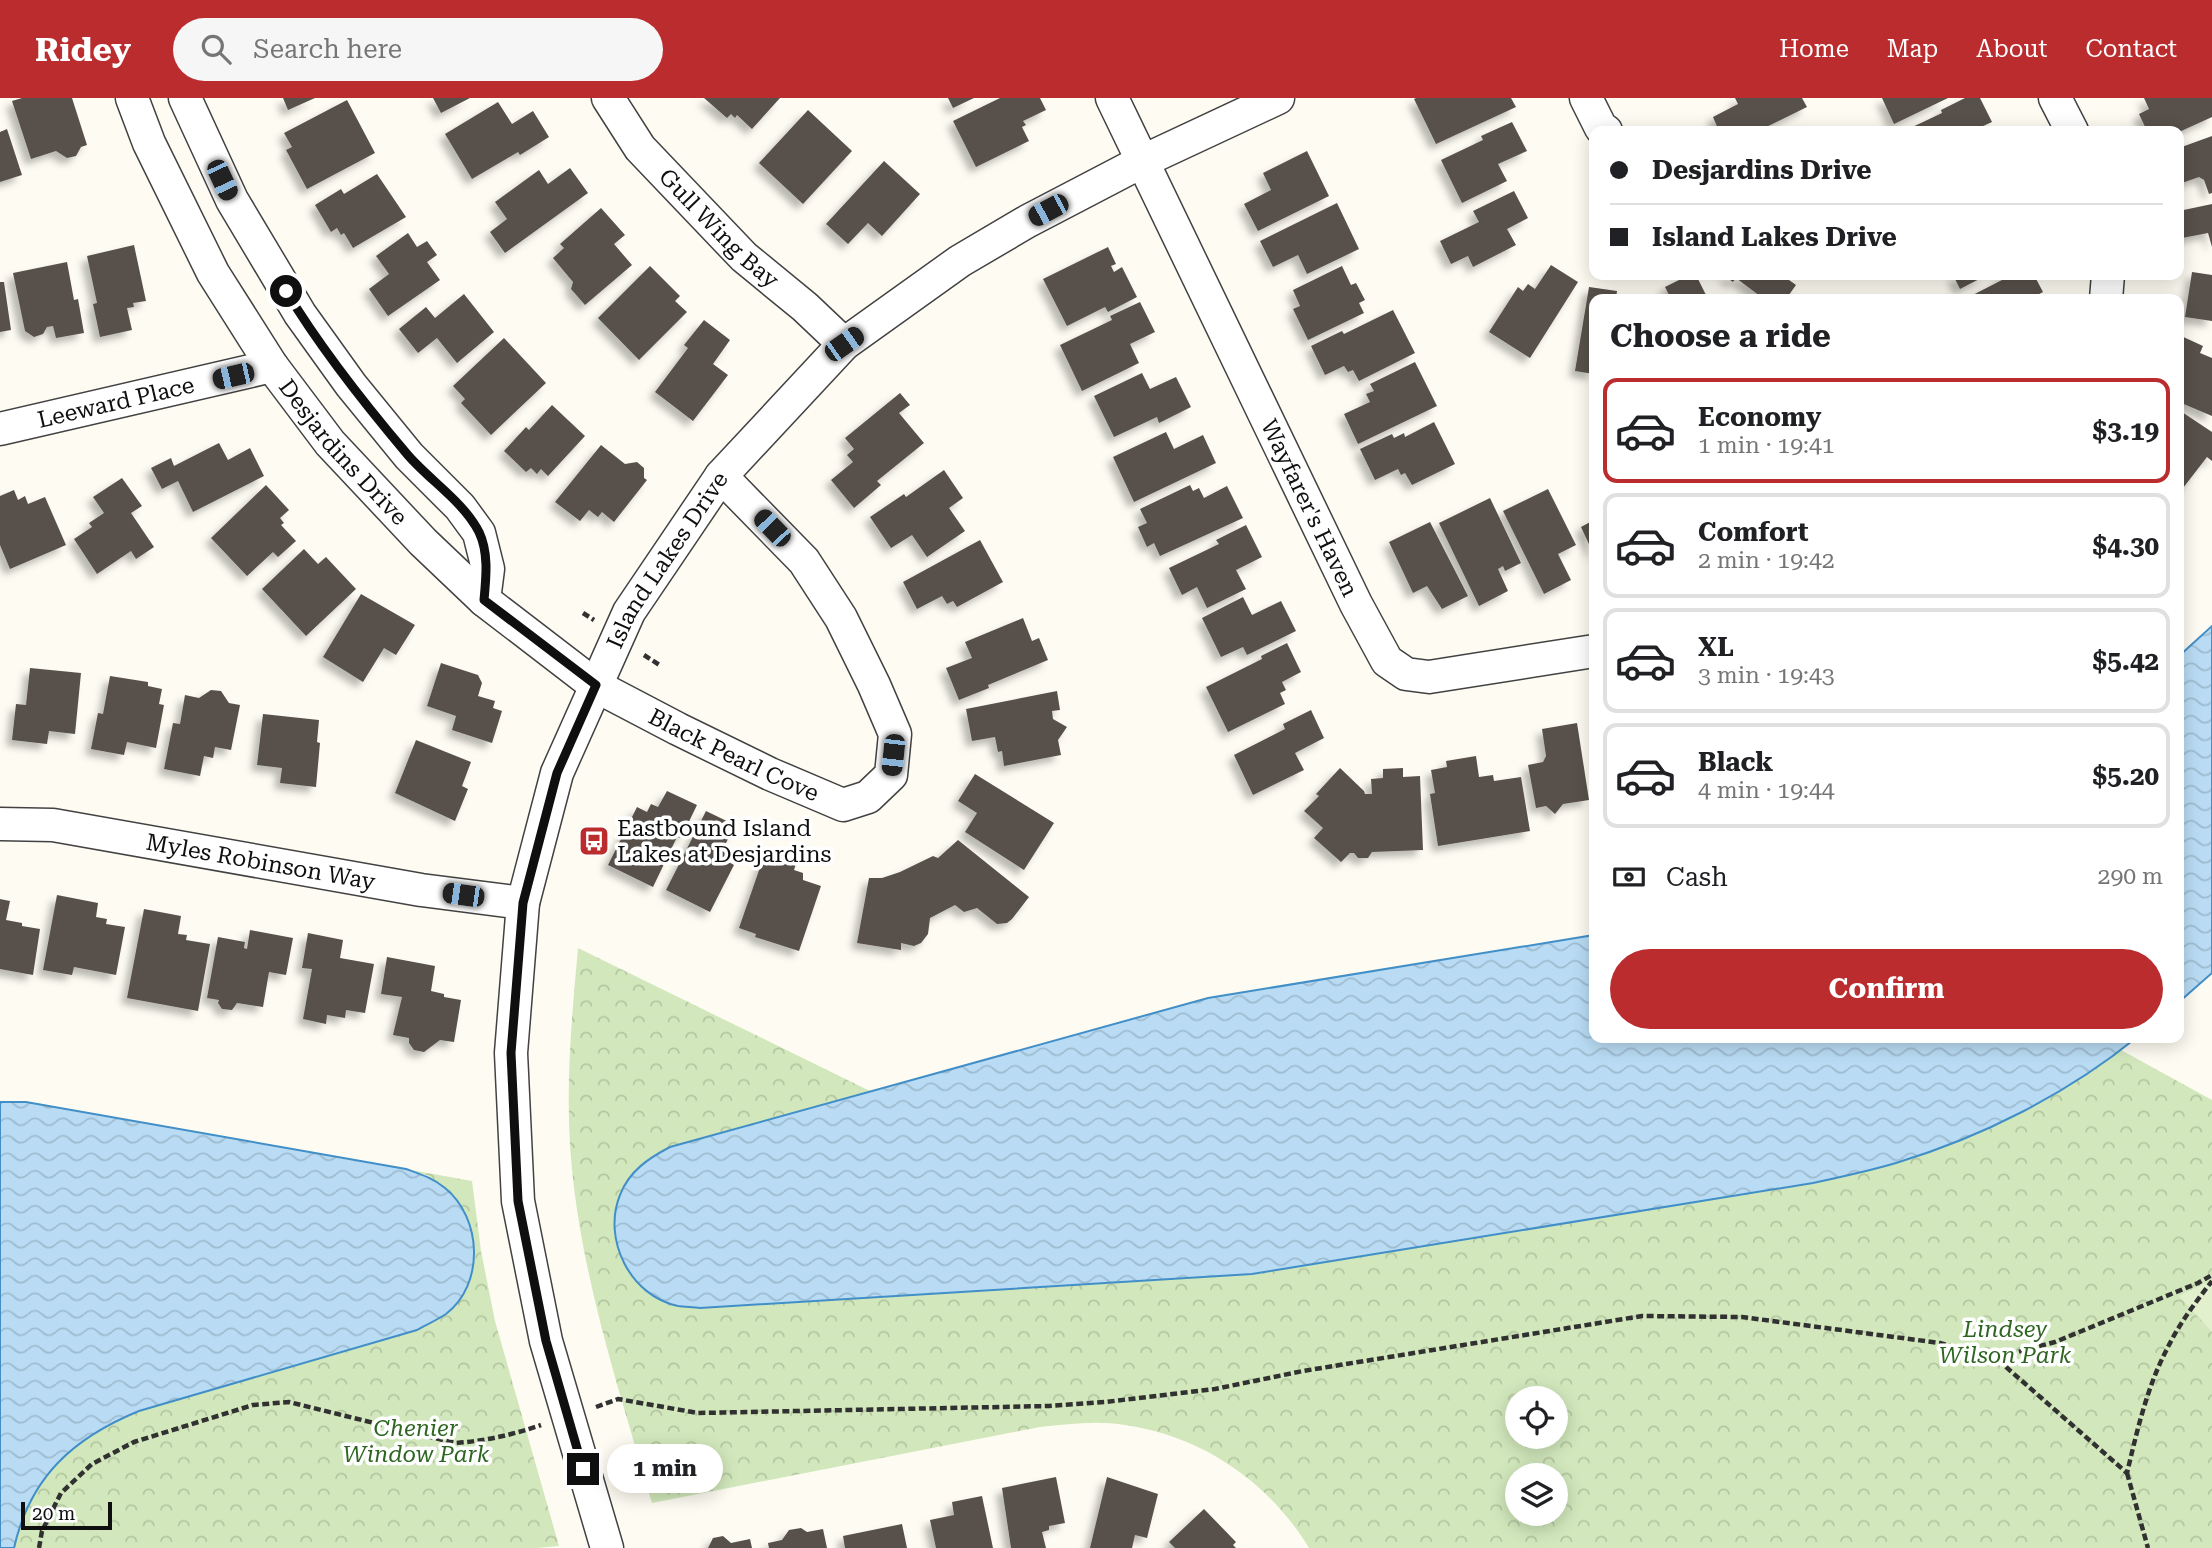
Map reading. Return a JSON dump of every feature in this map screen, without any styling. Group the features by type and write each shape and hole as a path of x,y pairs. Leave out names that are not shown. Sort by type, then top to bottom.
{"street":[{"name":"Desjardins Drive","path":"132,98 149,143 213,273 272,366 330,443 423,542 484,600 596,685"},
{"name":"Desjardins Drive","path":"185,98 232,200 300,314 351,386 409,456 460,508 479,533 488,569 484,600"},
{"name":"Gull Wing Bay","path":"608,98 640,148 744,257 844,344"},
{"path":"1112,98 1141,162"},
{"name":"Island Lakes Drive","path":"607,1548 546,1341 518,1201 511,1053 523,903 557,773 629,612 721,476 844,344 960,261 1028,221 1141,162 1278,98"},
{"path":"1586,98 1601,126"},
{"path":"2055,98 2069,126"},
{"name":"Wayfarer's Haven","path":"1141,162 1350,592 1387,661 1406,674 1429,677 1589,652"},
{"name":"Leeward Place","path":"0,429 272,366"},
{"name":"Black Pearl Cove","path":"596,685 770,774 843,805 868,797 891,775 895,734 841,618 804,561 721,476"},
{"name":"Myles Robinson Way","path":"0,824 53,825 421,890 523,903"}],"path":[{"path":"1998,1360 2055,1342 2212,1275"},
{"path":"2148,1548 2127,1473 2149,1394 2166,1350 2188,1313 2212,1281"},
{"path":"39,1548 42,1531 61,1493 92,1464 134,1442 253,1405 289,1402 455,1443 514,1435 618,1399 698,1413 1049,1406 1215,1389 1303,1370 1642,1316 1742,1317 1941,1343 1998,1360 2127,1473"}],"green space":[{"name":"Lindsey Wilson Park","path":"578,948 870,1091 670,1147 1813,1183 1914,1156 1992,1127 2049,1096 2121,1050 2212,1100 2212,1548 1309,1548 1274,1502 1254,1483 1207,1451 1153,1431 1104,1423 1040,1427 652,1503 601,1326 581,1236 570,1145 570,1046"},
{"name":"Chenier Window Park","path":"406,1169 472,1181 481,1251 495,1321 559,1546 14,1548 21,1523 43,1481 75,1447 115,1422 139,1411 417,1330 447,1313 429,1176"},
{"path":"2212,1280 2212,1332 2179,1296"}],"water":[{"path":"2212,626 2212,973 2184,998 2184,651"},
{"path":"1589,936 1589,1043 2129,1043 2052,1095 1992,1127 1876,1169 1813,1183 1252,1274 700,1308 678,1306 661,1300 646,1291 624,1263 615,1230 615,1212 620,1195 640,1166 670,1147 1208,998"},
{"path":"0,1102 26,1102 406,1169 445,1188 466,1216 474,1251 473,1269 467,1286 459,1301 446,1314 417,1330 139,1411 115,1422 75,1447 58,1463 31,1500 14,1548 0,1548"}],"building":[{"path":"22,98 72,98 87,145 81,147 76,156 67,158 56,151 31,159 12,101"},
{"path":"283,98 315,98 288,110"},
{"path":"433,98 470,98 441,113"},
{"path":"704,98 780,98 752,129 737,115 735,118 731,114 727,118"},
{"path":"948,98 974,98 953,108"},
{"path":"1000,98 1040,98 1046,110 1023,121 1026,125 1022,127 1029,141 976,167 953,121"},
{"path":"1511,98 1516,107 1436,144 1414,99"},
{"path":"1735,98 1802,98 1807,107 1768,126 1717,126 1713,117 1738,104"},
{"path":"1882,98 1948,98 1894,124"},
{"path":"1965,98 1980,98 1992,122 1983,126 1915,126 1942,113 1941,110"},
{"path":"2144,98 2212,98 2212,117 2184,130 2184,126 2145,126 2139,114 2149,109"},
{"path":"347,100 375,153 307,189 286,150 292,147 284,133"},
{"path":"498,102 512,124 533,111 549,137 472,179 445,134"},
{"path":"808,110 852,151 803,204 759,163"},
{"path":"1512,122 1527,151 1498,164 1507,181 1462,203 1441,160 1483,140 1481,136"},
{"path":"7,129 22,175 0,182 0,132"},
{"path":"2212,136 2212,193 2209,194 2204,180 2199,177 2184,182 2184,146"},
{"path":"1307,151 1329,196 1258,231 1244,204 1271,190 1263,173"},
{"path":"884,161 920,194 882,236 868,223 848,244 826,224"},
{"path":"570,168 588,193 505,253 490,232 507,219 495,202 539,170 548,184"},
{"path":"377,174 406,217 353,248 344,233 341,235 337,228 331,232 315,205 341,189 344,194"},
{"path":"1514,191 1528,218 1507,229 1516,245 1473,267 1468,256 1451,264 1440,241 1479,222 1473,211"},
{"path":"1337,203 1359,249 1307,274 1298,255 1273,267 1260,241"},
{"path":"2212,204 2212,247 2208,233 2184,238 2184,210"},
{"path":"601,208 625,235 614,244 632,265 585,305 571,289 573,282 553,258 564,248 560,244"},
{"path":"408,233 417,247 427,241 437,255 427,262 440,280 388,316 369,289 389,274 376,256"},
{"path":"134,245 146,301 133,303 134,307 127,308 132,330 100,337 93,304 97,303 87,256"},
{"path":"1108,247 1116,264 1111,266 1114,272 1122,267 1137,297 1108,312 1105,307 1067,326 1043,279"},
{"path":"67,262 84,333 56,338 53,326 47,327 43,334 34,337 25,331 13,273"},
{"path":"1551,265 1578,282 1530,358 1489,332 1518,287 1523,291 1528,284 1535,289"},
{"path":"650,266 680,296 675,301 687,312 639,360 598,318"},
{"path":"1342,266 1351,285 1356,283 1365,300 1359,303 1364,313 1308,340 1293,309 1300,306 1293,290"},
{"path":"2192,272 2212,275 2212,321 2185,317"},
{"path":"1679,280 1698,280 1706,294 1668,294 1665,287"},
{"path":"1739,280 1789,280 1796,285 1790,294 1757,294"},
{"path":"1956,280 1977,280 1960,289"},
{"path":"2002,280 2037,280 2043,292 2039,294 1975,294"},
{"path":"0,282 4,282 11,330 0,332"},
{"path":"1589,287 1617,291 1617,294 1589,294 1589,373 1575,371"},
{"path":"464,294 494,332 457,363 437,338 418,353 399,329 426,307 435,318"},
{"path":"1140,302 1155,332 1130,344 1139,363 1082,391 1060,345 1112,320 1110,316"},
{"path":"1393,310 1415,353 1359,381 1353,370 1348,372 1344,366 1325,375 1311,346 1342,331 1344,334"},
{"path":"704,320 730,340 713,364 728,375 693,421 655,392 688,348 684,345"},
{"path":"2184,337 2203,346 2200,353 2212,358 2212,416 2184,404"},
{"path":"504,338 546,383 491,435 461,403 465,399 453,386"},
{"path":"1415,362 1437,406 1358,444 1344,414 1370,402 1366,394 1374,391 1370,384"},
{"path":"1142,373 1150,389 1176,377 1191,407 1159,423 1157,417 1114,437 1094,396"},
{"path":"900,393 910,405 899,413 924,443 877,481 881,485 854,508 831,480 853,462 847,455 854,449 845,438"},
{"path":"552,405 585,436 548,476 541,469 537,474 531,468 526,472 504,451 526,427 529,430"},
{"path":"2184,413 2212,432 2212,461 2207,457 2184,487"},
{"path":"1434,422 1455,464 1412,485 1405,473 1401,475 1398,469 1375,480 1360,449 1392,434 1394,438 1404,433 1405,437"},
{"path":"1166,432 1174,449 1203,435 1216,463 1134,502 1113,457"},
{"path":"219,443 228,460 250,448 264,476 193,512 178,481 162,489 151,468 171,458 174,466"},
{"path":"601,445 625,464 637,462 644,468 644,478 647,480 614,522 602,512 598,517 589,510 580,521 555,502"},
{"path":"944,470 963,498 949,508 965,531 927,557 912,535 891,548 870,517 904,494 906,497"},
{"path":"122,478 142,506 131,513 154,547 136,559 131,551 97,574 74,539 92,527 89,523 104,513 93,497"},
{"path":"266,485 289,510 280,518 284,523 281,525 296,541 278,557 273,552 247,576 211,538"},
{"path":"1190,485 1193,491 1199,488 1204,498 1227,486 1243,518 1160,556 1154,543 1147,547 1138,527 1147,523 1140,509"},
{"path":"1548,489 1576,545 1558,554 1571,580 1544,594 1503,511"},
{"path":"14,490 18,500 25,496 28,504 45,497 66,545 10,569 0,545 0,496"},
{"path":"1490,498 1521,563 1505,571 1503,566 1498,569 1508,591 1479,606 1439,523"},
{"path":"1430,522 1468,596 1442,609 1427,586 1413,593 1389,542"},
{"path":"1589,523 1589,544 1581,527"},
{"path":"1246,525 1262,557 1236,570 1246,589 1207,608 1197,587 1182,595 1169,568 1219,544 1216,540"},
{"path":"980,540 1003,582 957,607 953,601 947,604 942,596 917,609 903,582"},
{"path":"304,549 318,564 326,557 356,589 306,636 262,589"},
{"path":"361,594 415,625 396,655 384,648 363,682 323,657"},
{"path":"1243,597 1252,615 1281,601 1296,631 1247,655 1243,647 1221,657 1202,618"},
{"path":"1023,618 1032,641 1039,638 1048,660 959,700 946,668 972,658 965,642"},
{"path":"1287,643 1301,672 1282,682 1286,690 1280,693 1285,704 1228,732 1206,687 1262,659 1261,656"},
{"path":"441,663 478,675 482,683 478,696 495,701 493,708 502,711 492,743 452,730 456,716 427,706"},
{"path":"30,668 81,673 75,734 49,731 47,744 12,740 16,704 26,705"},
{"path":"110,676 148,682 148,686 162,689 159,704 164,705 156,748 127,742 124,755 91,749 98,713 103,714"},
{"path":"211,690 221,691 229,703 240,705 231,750 215,747 213,758 204,756 200,776 164,769 173,723 180,724 185,695 199,698"},
{"path":"1057,691 1060,710 1052,711 1053,719 1067,727 1058,740 1061,755 1004,766 1002,751 998,752 995,737 972,741 966,709"},
{"path":"1311,710 1324,738 1295,753 1304,770 1253,795 1234,755 1285,729 1283,724"},
{"path":"263,714 319,720 316,787 280,783 282,768 257,765"},
{"path":"1577,723 1589,800 1563,804 1555,814 1546,806 1536,808 1528,765 1543,762 1546,756 1542,729"},
{"path":"416,740 471,762 462,786 468,789 455,821 395,793"},
{"path":"1476,756 1479,777 1493,775 1494,781 1521,777 1530,831 1438,846 1430,794 1435,793 1431,770 1447,767 1446,761"},
{"path":"1340,768 1365,794 1372,794 1371,779 1383,778 1383,769 1403,768 1403,777 1420,776 1423,850 1372,852 1368,858 1358,858 1354,853 1350,853 1341,862 1314,838 1323,828 1304,811"},
{"path":"975,774 1054,823 1024,870 965,832 977,813 958,801"},
{"path":"667,791 697,805 681,838 677,837 653,887 608,865 637,807 647,812 651,804 658,807"},
{"path":"706,811 735,825 722,851 730,855 727,861 734,865 710,912 666,890"},
{"path":"958,840 1029,897 1012,919 1007,923 997,924 977,908 964,912 955,905 930,918 928,934 921,943 914,946 901,943 901,950 857,943 869,878 882,878 933,856 938,858"},
{"path":"765,853 796,864 794,870 803,873 803,880 821,886 799,951 755,937 756,934 739,928"},
{"path":"57,895 98,903 96,917 107,919 106,924 125,927 116,975 74,967 72,975 43,970"},
{"path":"0,899 10,901 6,920 40,929 33,975 0,969"},
{"path":"144,909 181,916 178,934 187,935 186,940 210,944 198,1011 127,998"},
{"path":"250,930 293,938 286,975 269,972 263,1007 237,1003 232,1010 222,1009 219,1000 207,998 218,937 245,942 244,948 247,949"},
{"path":"308,933 343,940 340,958 374,964 365,1013 346,1010 345,1018 327,1015 326,1024 303,1019 312,969 302,968"},
{"path":"387,957 435,966 431,991 461,1000 454,1042 440,1040 424,1052 414,1050 409,1038 393,1035 402,997 381,994"},
{"path":"1056,1477 1065,1523 1049,1526 1049,1530 1042,1532 1046,1548 1011,1548 1002,1488"},
{"path":"1107,1477 1158,1494 1147,1538 1135,1535 1132,1548 1090,1548"},
{"path":"982,1496 993,1548 936,1548 930,1520 954,1515 952,1502"},
{"path":"1204,1509 1236,1542 1233,1545 1236,1548 1175,1548 1169,1542"},
{"path":"902,1524 907,1548 845,1548 843,1536"},
{"path":"801,1528 807,1532 823,1529 827,1548 769,1548 768,1543 782,1540 789,1530"},
{"path":"723,1536 731,1543 750,1539 752,1548 708,1548 713,1538"}],"place":[{"name":"Eastbound Island Lakes at Desjardins","path":"594,841"}],"route":[{"path":"286,291 351,386 409,456 460,508 479,533 488,569 484,600 596,685 557,773 523,903 511,1053 518,1201 546,1341 583,1469"}]}
